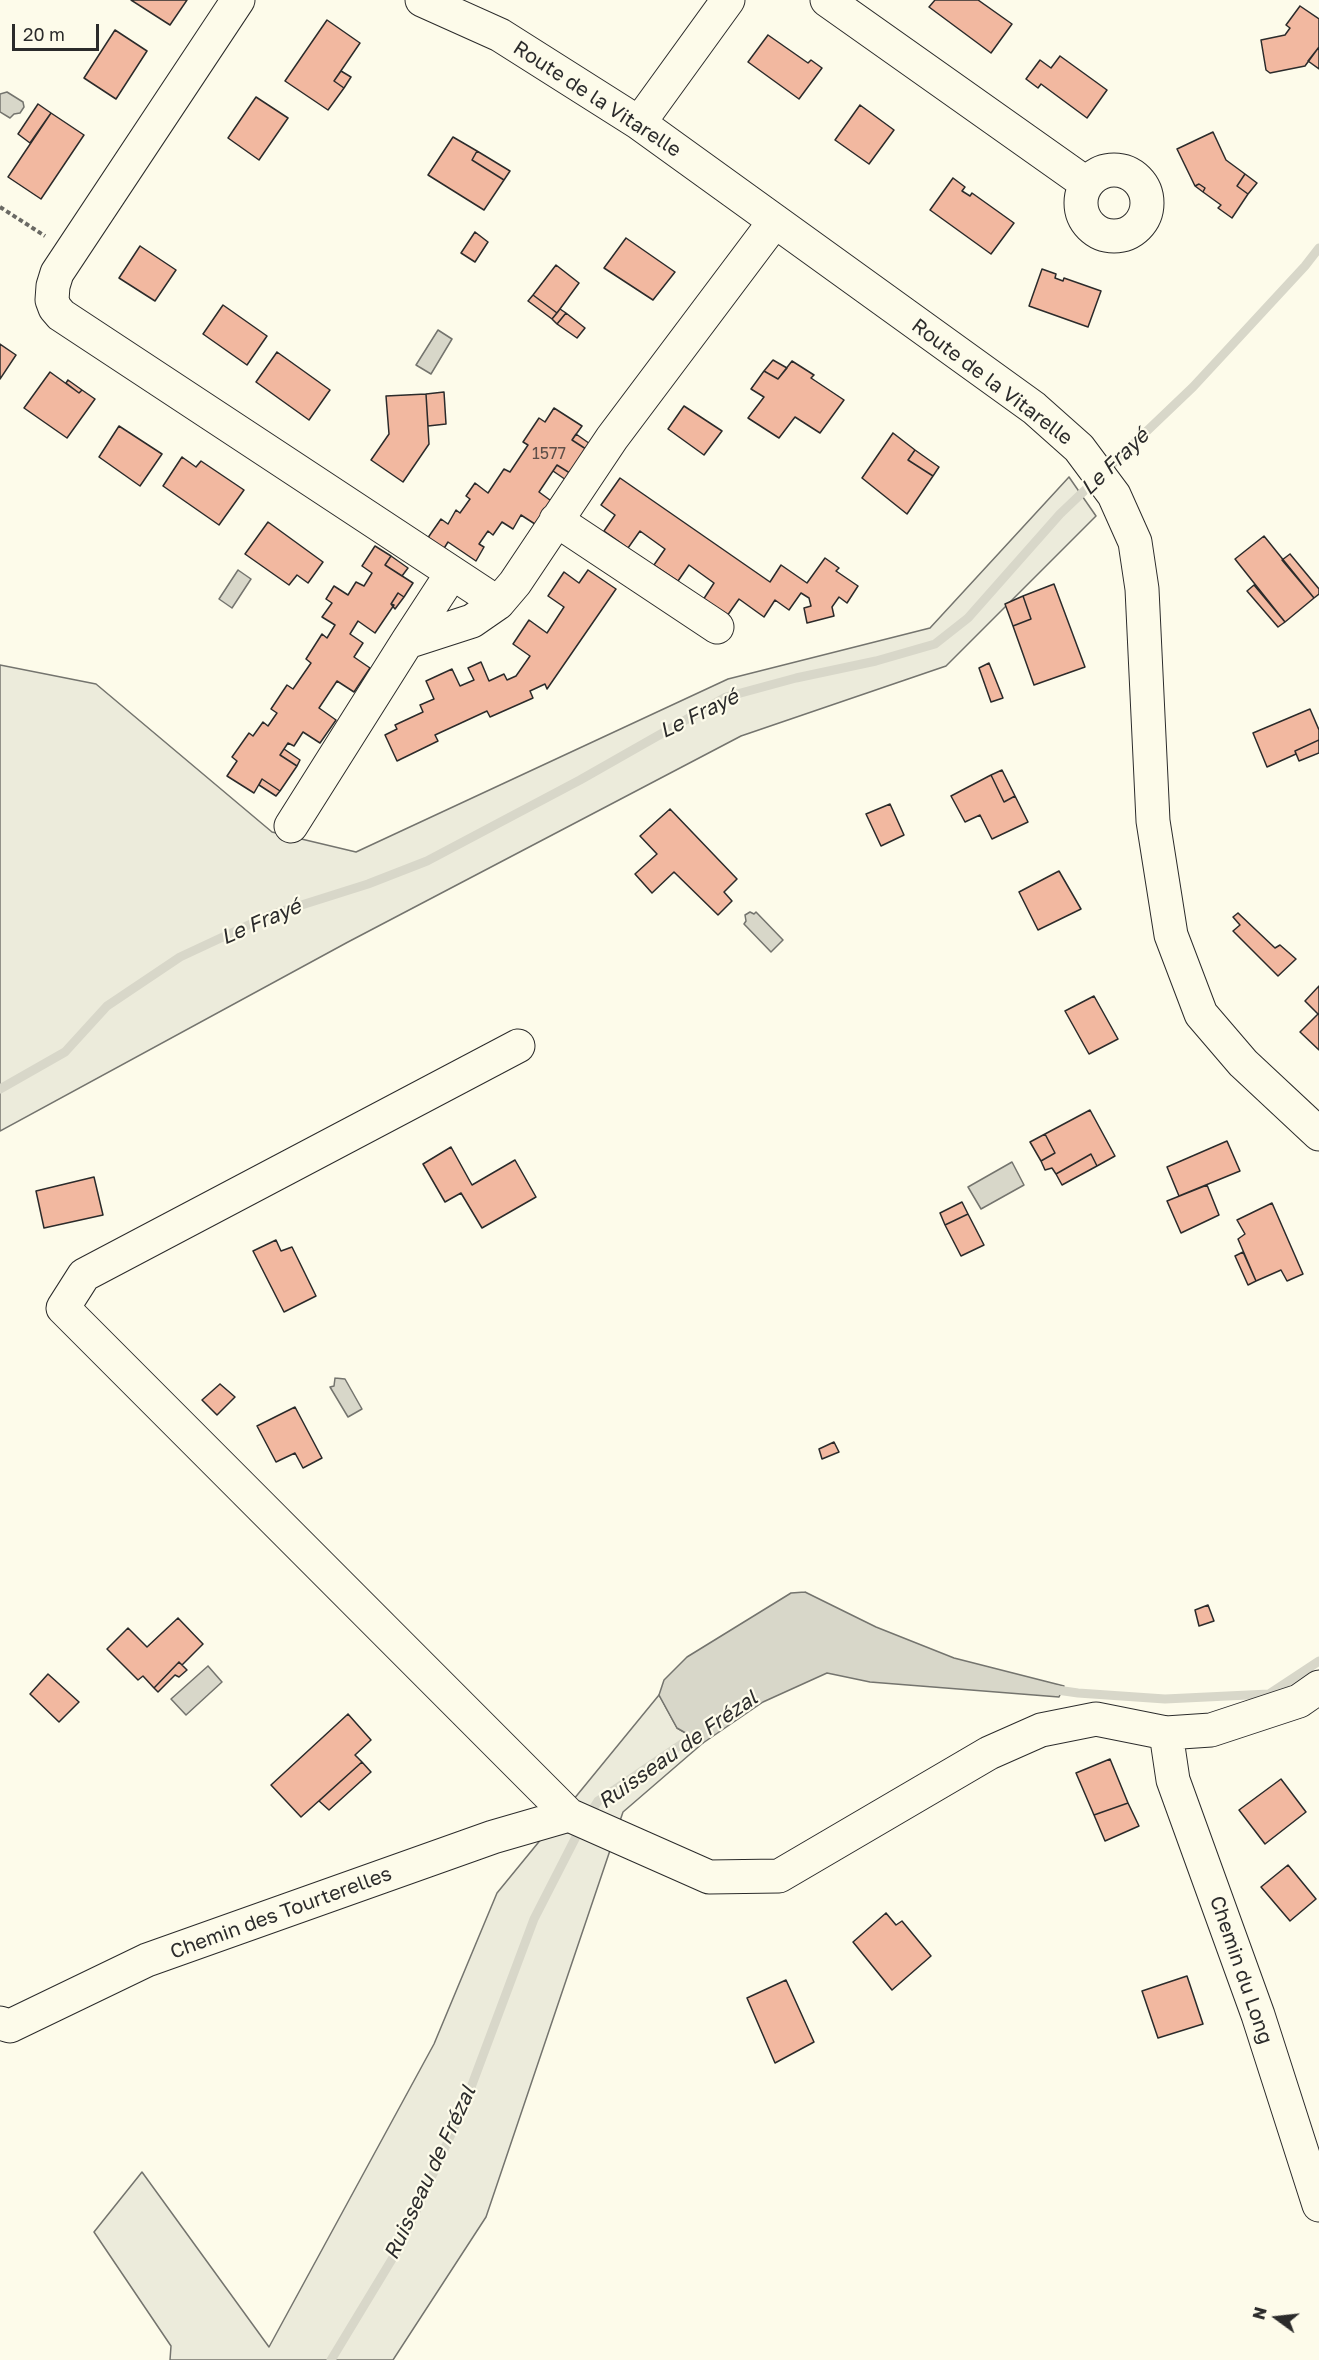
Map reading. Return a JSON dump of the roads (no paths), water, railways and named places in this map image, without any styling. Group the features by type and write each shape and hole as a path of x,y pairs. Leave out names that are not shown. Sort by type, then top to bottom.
{"street":[{"path":"238,0 57,273 52,300 55,308 61,315 498,603"},
{"name":"Route de la Vitarelle","path":"422,0 500,35 639,123 1034,408 1079,448 1112,492 1135,542 1139,570 1153,821 1171,935 1201,1014 1243,1063 1319,1134"},
{"path":"639,123 728,0"},
{"path":"827,0 1087,184"},
{"path":"407,642 462,625 487,613 498,603 612,438 775,221"},
{"path":"556,520 717,627"},
{"path":"291,826 452,573"},
{"path":"518,1046 84,1275 63,1308 569,1815 709,1877 780,1876 989,1752 1041,1730 1096,1719 1166,1733 1211,1730 1299,1701 1319,1687"},
{"name":"Chemin du Long","path":"1166,1733 1173,1780 1258,2015 1319,2205"},
{"name":"Chemin des Tourterelles","path":"0,2023 9,2026 147,1960 494,1837 569,1815"}],"waterway":[{"name":"Le Frayé","path":"0,1089 65,1052 107,1006 180,957 270,915 368,884 427,861 580,780 726,697 796,678 876,661 935,644 968,618 1060,514 1193,387 1319,248"},
{"name":"Ruisseau de Frézal","path":"1050,1689 1165,1699 1269,1694 1319,1661"},
{"name":"Ruisseau de Frézal","path":"331,2360 400,2246 464,2106 534,1919 579,1831 598,1801 701,1731"}]}
